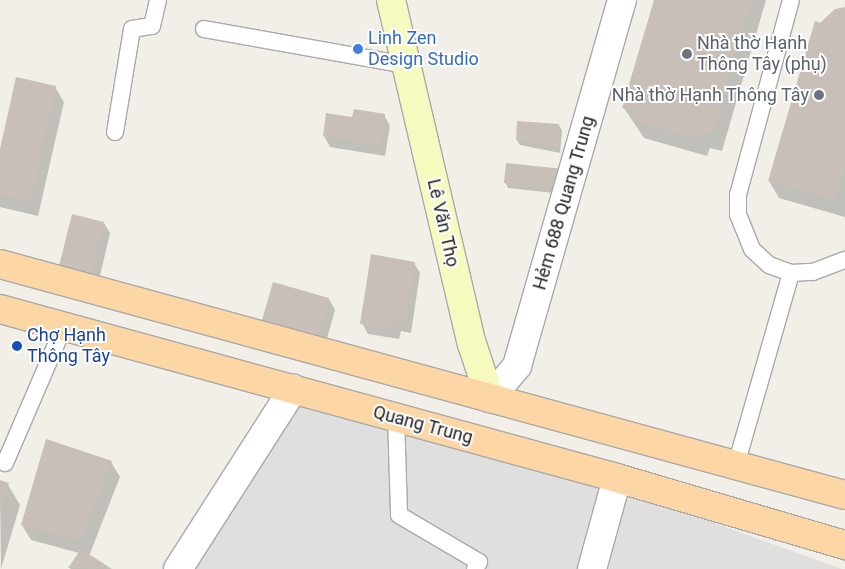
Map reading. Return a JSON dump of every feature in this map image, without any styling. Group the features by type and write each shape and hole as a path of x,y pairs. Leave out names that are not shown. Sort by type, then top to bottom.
{"main road":[{"name":"Lê Văn Thọ","path":"390,0 472,344 490,398 498,445"},
{"path":"0,264 845,495"},
{"name":"Quang Trung","path":"0,309 617,478 845,545"}],"street":[{"name":"Hẻm 688 Quang Trung","path":"490,398 517,366 622,0"},
{"path":"178,569 293,389"},
{"path":"592,569 617,478"}],"lane":[{"path":"115,132 132,29 152,26 158,0"},
{"path":"791,0 738,195 738,215 752,250 769,265 791,274 813,272 845,260"},
{"path":"204,29 406,65"},
{"path":"736,465 791,274"},
{"path":"5,463 64,326"},
{"path":"396,417 400,515 479,562 475,569"}],"shaded area":[{"path":"293,389 498,445 842,569 175,569"}],"building":[{"name":"Nhà thờ Hạnh Thông Tây (phụ)","path":"654,0 751,0 713,134 700,131 697,139 633,120 635,112 622,108"},
{"name":"Nhà thờ Hạnh Thông Tây","path":"845,7 845,166 835,200 768,181 815,21 820,23 835,9"},
{"path":"16,77 56,86 30,201 0,195 0,149"},
{"path":"354,109 385,114 380,146 323,136 326,113 352,117"},
{"path":"517,121 559,124 558,148 516,140"},
{"path":"506,163 562,169 560,189 504,183"},
{"path":"72,214 104,222 91,274 59,266"},
{"path":"371,254 415,262 405,323 395,321 394,329 360,324"},
{"path":"273,282 329,298 317,340 261,324"},
{"path":"46,439 112,461 80,541 21,525"},
{"path":"0,480 9,483 0,512"},
{"path":"81,549 112,569 68,568"}],"place":[{"name":"Linh Zen Design Studio","path":"358,49"},
{"name":"Nhà thờ Hạnh Thông Tây (phụ)","path":"687,54"},
{"name":"Nhà thờ Hạnh Thông Tây","path":"819,95"},
{"name":"Chợ Hạnh Thông Tây","path":"17,346"}]}
